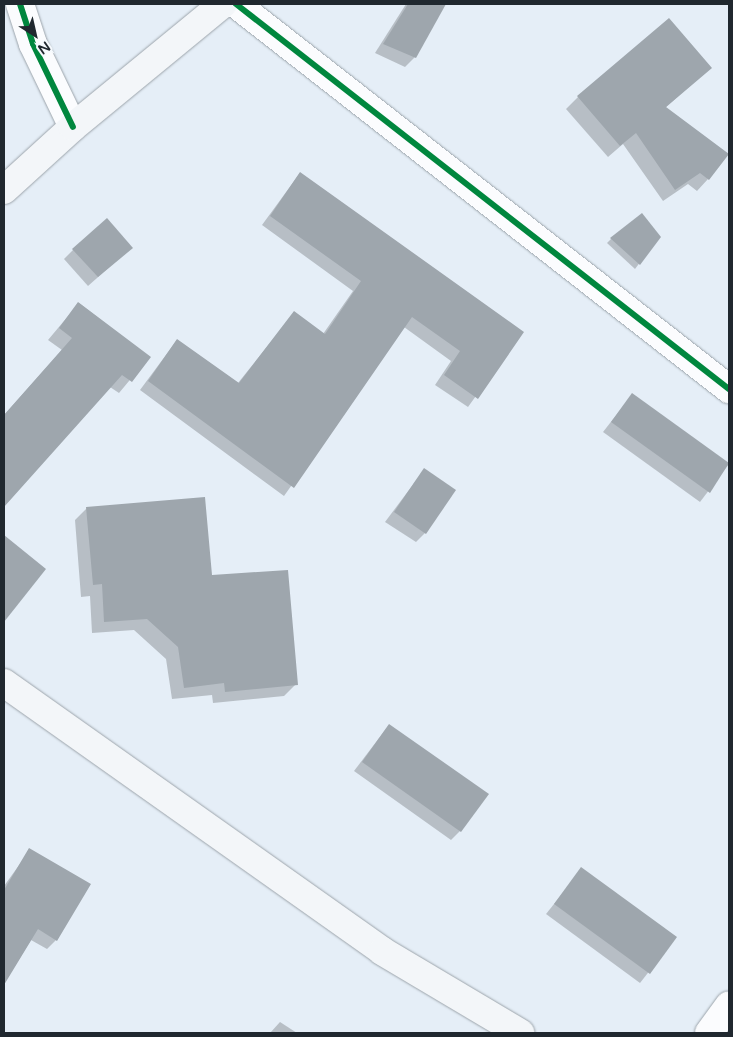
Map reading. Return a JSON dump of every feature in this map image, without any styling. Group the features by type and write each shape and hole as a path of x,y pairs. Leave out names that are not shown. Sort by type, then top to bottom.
{"main road":[{"path":"4,190 73,127 223,4"},
{"path":"4,683 382,951 520,1033"}],"street":[{"path":"20,4 33,44 73,127"},
{"path":"236,4 729,389"},
{"path":"709,1033 729,1005"}],"building":[{"path":"408,4 446,4 416,58 383,44"},
{"path":"669,18 712,68 666,107 729,154 709,180 700,173 675,190 636,133 620,146 577,96"},
{"path":"300,172 524,332 478,399 444,375 460,351 412,317 294,488 148,381 177,339 239,383 294,311 325,334 361,281 270,216"},
{"path":"642,213 661,237 640,265 610,238"},
{"path":"107,218 133,248 98,277 72,249"},
{"path":"78,302 151,357 132,382 122,375 4,507 4,415 72,338 59,328"},
{"path":"632,393 729,463 710,493 611,422"},
{"path":"424,468 456,490 426,534 394,512"},
{"path":"205,497 212,575 288,570 298,685 225,692 224,683 184,688 178,647 147,619 104,622 102,584 93,585 86,507"},
{"path":"4,535 46,569 4,622"},
{"path":"389,724 489,794 461,832 362,762"},
{"path":"29,848 91,884 57,941 38,929 4,985 4,890"},
{"path":"581,867 677,937 650,974 554,904"}],"cycle path":[{"path":"20,4 33,44 73,127"},
{"path":"236,4 729,389"}]}
